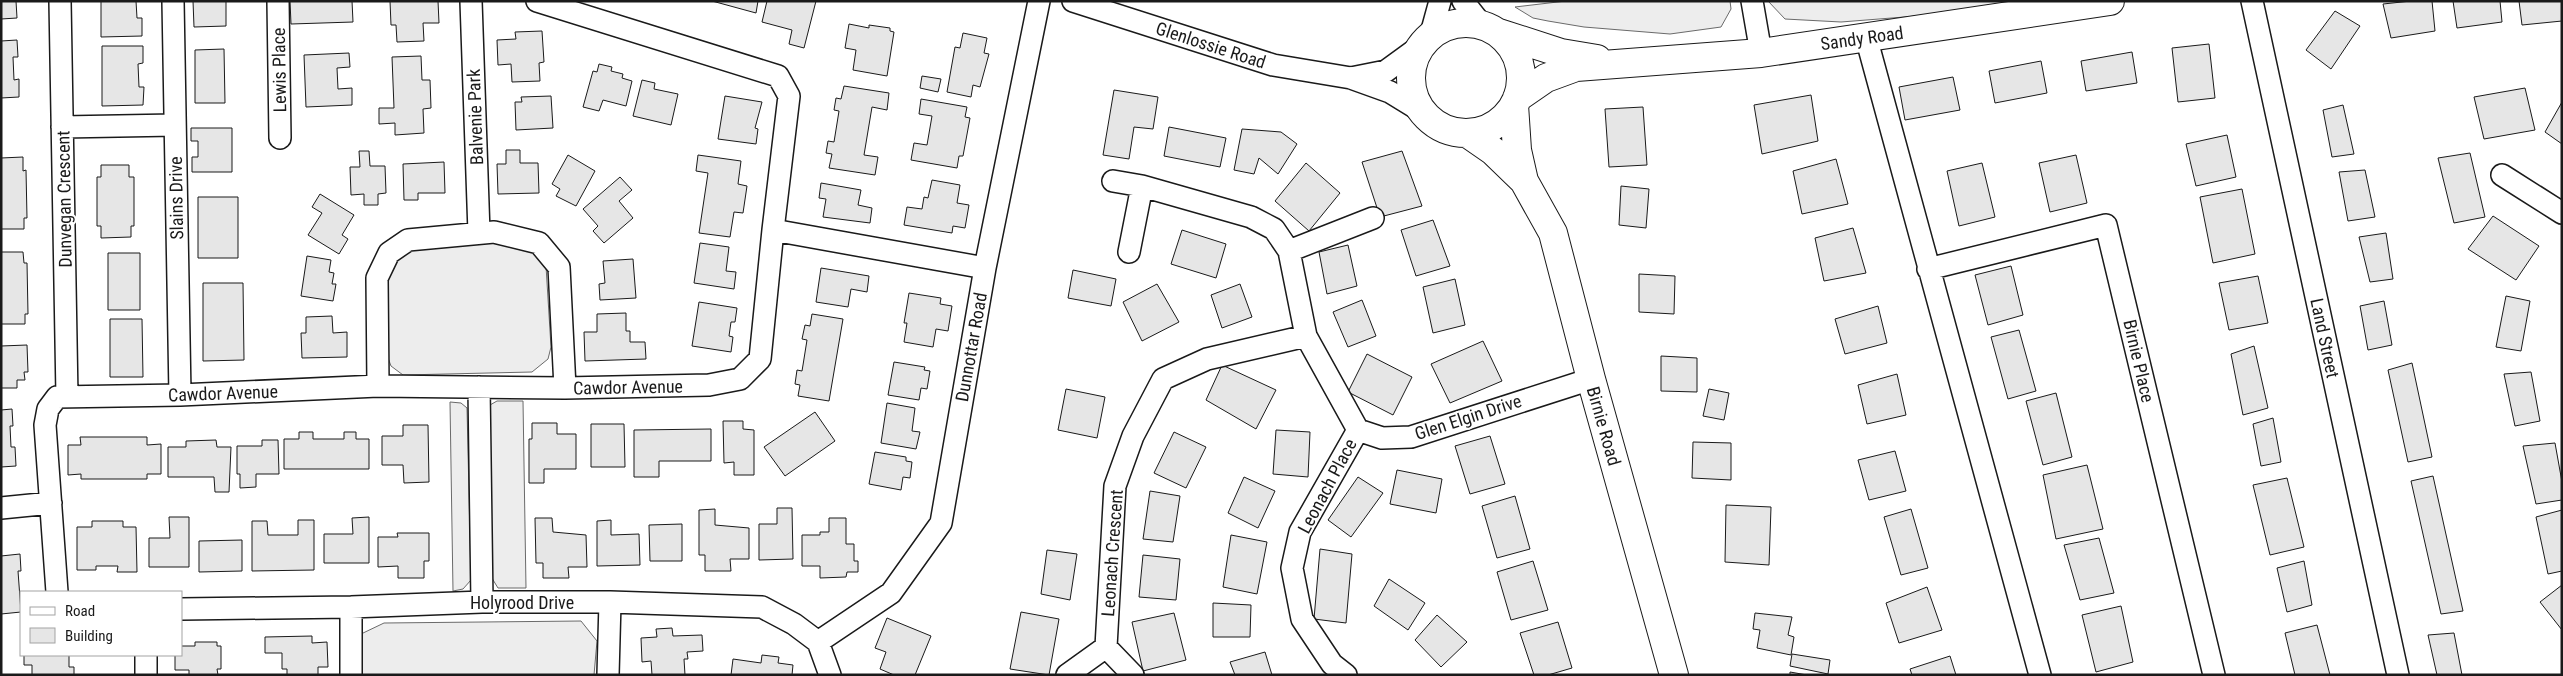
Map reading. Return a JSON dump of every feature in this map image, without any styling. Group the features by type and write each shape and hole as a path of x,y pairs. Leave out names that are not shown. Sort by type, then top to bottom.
{"street":[{"name":"Dunvegan Crescent","path":"60,1 66,397"},
{"name":"Slains Drive","path":"173,1 180,395"},
{"name":"Lewis Place","path":"278,1 280,138"},
{"name":"Balvenie Park","path":"471,1 479,233"},
{"name":"Cawdor Avenue","path":"66,397 180,395 378,386 565,388 709,385 740,378 760,359 789,96 778,76 537,1"},
{"name":"Dunnottar Road","path":"818,642 891,593 941,523 985,268 1039,1"},
{"name":"Glenlossie Road","path":"1074,1 1273,65 1351,78 1390,92 1421,111"},
{"path":"1440,1 1425,41 1412,63 1410,80 1413,96 1421,111 1432,122 1447,130 1467,133 1490,128 1504,119 1520,90 1520,64 1512,47 1490,29 1463,1"},
{"path":"1752,1 1761,53"},
{"name":"Sandy Road","path":"1515,102 1546,78 1576,67 1614,62 1653,62 1761,53 2110,1"},
{"name":"Land Street","path":"2252,1 2398,675"},
{"path":"1425,41 1445,26 1462,22 1490,29"},
{"name":"Sandy Road","path":"1490,29 1561,53 1614,62"},
{"path":"1866,37 2040,675"},
{"name":"Glenlossie Road","path":"1351,78 1386,71 1425,41"},
{"name":"Birnie Road","path":"1515,102 1517,150 1524,181"},
{"path":"62,127 175,125"},
{"name":"Birnie Road","path":"1467,133 1493,151 1524,181 1554,233 1590,379 1674,675"},
{"path":"2502,176 2562,213"},
{"path":"1112,181 1142,186 1251,217 1274,229 1288,251 1306,336 1358,430"},
{"path":"1129,252 1142,186"},
{"path":"1288,251 1373,218"},
{"name":"Birnie Place","path":"1928,268 2106,225 2214,675"},
{"path":"773,230 985,268"},
{"path":"378,386 377,278 389,253 408,240 494,232 539,242 559,267 565,388"},
{"name":"Leonach Crescent","path":"1106,647 1115,486 1133,436 1163,378 1207,359 1306,336"},
{"name":"Glen Elgin Drive","path":"1358,430 1382,438 1411,437 1590,379"},
{"path":"479,387 482,602"},
{"path":"57,591 45,425 48,409 58,398 66,397"},
{"name":"Leonach Place","path":"1346,675 1332,664 1302,619 1292,568 1300,532 1358,430"},
{"path":"1,508 51,503"},
{"name":"Holyrood Drive","path":"182,609 351,607 482,602 610,602 762,607 794,624 818,642"},
{"path":"608,675 610,602"},
{"path":"351,607 351,675"},
{"path":"818,642 830,675"},
{"path":"1067,675 1106,647 1133,675"},
{"path":"146,656 146,675"}],"shaded area":[{"path":"1566,1 1730,1 1731,9 1721,27 1670,34 1584,27 1548,21 1533,18 1515,7"},
{"path":"1768,1 2024,1 1955,13 1841,22 1785,19"},
{"path":"482,242 510,242 533,251 546,266 551,347 548,359 532,372 403,375 391,366 388,358 388,279 390,267 406,249"},
{"path":"497,401 523,401 526,588 498,588 490,575 490,405"},
{"path":"450,402 461,403 467,408 471,580 463,589 453,591"},
{"path":"581,621 597,641 594,675 361,675 361,634 384,623"}],"building":[{"path":"1,1 16,1 17,18 1,19"},
{"path":"101,1 136,1 137,18 142,18 142,36 101,37"},
{"path":"193,1 226,1 226,26 194,27"},
{"path":"290,1 352,1 353,22 291,24"},
{"path":"390,1 438,1 439,23 423,23 424,41 397,42 396,25 391,25"},
{"path":"712,1 758,1 756,13"},
{"path":"767,1 816,1 804,48 789,44 792,30 762,22"},
{"path":"2432,1 2435,31 2391,38 2383,4"},
{"path":"2453,1 2500,1 2502,22 2457,28"},
{"path":"2519,1 2562,1 2562,21 2522,25"},
{"path":"2335,11 2360,26 2331,69 2306,50"},
{"path":"849,24 869,28 869,25 890,28 890,31 894,32 887,76 853,70 856,50 845,48"},
{"path":"542,31 544,62 539,63 540,81 512,82 511,64 498,65 497,40 516,39 515,32"},
{"path":"963,33 987,38 984,53 989,54 980,87 973,85 971,97 947,92 955,47 960,48"},
{"path":"17,40 18,57 13,57 14,80 19,79 19,97 1,98 1,41"},
{"path":"2209,44 2215,98 2178,102 2172,48"},
{"path":"102,46 143,46 143,63 138,64 139,87 144,87 143,105 102,106"},
{"path":"224,49 225,103 195,103 195,50"},
{"path":"2132,52 2137,83 2086,91 2081,61"},
{"path":"349,53 350,67 337,68 338,89 352,88 352,105 306,107 304,55"},
{"path":"421,56 422,80 430,80 431,108 423,109 424,133 395,135 395,123 379,124 379,108 394,108 392,57"},
{"path":"2041,61 2047,93 1995,103 1989,71"},
{"path":"599,64 612,67 611,71 623,74 622,78 632,81 626,106 603,100 599,111 583,107 593,71 597,72"},
{"path":"922,76 941,79 938,92 920,88"},
{"path":"1953,77 1960,110 1905,120 1899,87"},
{"path":"642,80 655,83 654,89 678,94 671,125 633,116"},
{"path":"844,86 889,93 887,110 872,107 864,155 878,157 875,175 829,168 832,154 826,153 828,141 834,142 839,111 834,110 836,98 841,99"},
{"path":"2525,88 2535,130 2484,139 2474,97"},
{"path":"1114,90 1158,97 1153,129 1134,127 1129,159 1103,155"},
{"path":"1811,95 1818,141 1762,154 1754,105"},
{"path":"551,96 553,128 516,130 515,102 522,102 521,97"},
{"path":"725,96 762,102 755,128 758,129 756,144 718,139"},
{"path":"921,99 967,107 965,117 970,118 963,156 959,156 957,168 911,160 914,143 927,145 932,116 919,114"},
{"path":"2562,102 2562,144 2545,132"},
{"path":"2343,105 2354,154 2332,157 2323,110"},
{"path":"1643,107 1647,165 1609,167 1605,109"},
{"path":"1169,127 1226,138 1220,167 1164,156"},
{"path":"191,128 232,128 232,172 192,172 192,157 198,157 198,141 191,141"},
{"path":"1242,129 1281,132 1297,144 1278,174 1259,158 1254,174 1234,170"},
{"path":"2227,135 2236,177 2196,186 2186,144"},
{"path":"506,150 520,150 520,163 538,163 539,193 498,194 497,164 506,164"},
{"path":"359,151 369,151 370,166 385,166 386,193 378,194 378,205 364,205 364,194 351,195 350,167 360,167"},
{"path":"1402,151 1422,206 1380,217 1362,162"},
{"path":"2470,153 2485,217 2454,223 2438,158"},
{"path":"568,155 595,171 576,206 556,196 560,189 552,184"},
{"path":"698,155 741,161 738,184 747,186 743,213 734,212 730,237 699,233 708,173 696,171"},
{"path":"2076,155 2087,203 2050,212 2039,163"},
{"path":"23,157 23,171 26,170 27,218 24,218 24,229 1,229 1,158"},
{"path":"1836,159 1848,204 1802,214 1793,171"},
{"path":"444,162 445,193 418,193 418,200 404,200 403,164"},
{"path":"1306,163 1340,193 1309,231 1275,201"},
{"path":"1982,163 1995,217 1959,226 1947,171"},
{"path":"101,165 129,165 129,177 134,177 134,226 131,226 131,237 101,238 101,226 97,226 97,177 101,177"},
{"path":"2365,170 2375,217 2348,221 2339,172"},
{"path":"620,177 632,190 619,201 633,218 604,243 593,231 598,226 583,209"},
{"path":"932,180 960,185 957,203 969,205 965,228 953,226 952,233 904,225 907,207 922,209 924,197 928,198"},
{"path":"821,183 861,190 858,205 872,208 870,223 823,217 826,199 819,198"},
{"path":"1621,186 1649,189 1646,228 1619,225"},
{"path":"2242,189 2255,254 2213,263 2200,197"},
{"path":"320,194 354,215 342,235 348,239 339,254 308,235 322,213 312,207"},
{"path":"198,197 238,197 238,258 198,258"},
{"path":"2493,216 2539,246 2516,280 2468,249"},
{"path":"1433,220 1450,266 1416,276 1401,230"},
{"path":"1853,228 1866,273 1824,281 1815,238"},
{"path":"1182,230 1226,244 1216,278 1171,264"},
{"path":"2386,233 2393,279 2370,282 2359,237"},
{"path":"700,243 729,247 726,271 736,272 734,289 694,283"},
{"path":"1348,245 1357,286 1327,294 1319,252"},
{"path":"1,252 23,252 24,263 27,263 28,314 25,314 25,324 1,324"},
{"path":"108,253 140,253 140,310 108,310"},
{"path":"307,256 331,260 329,272 334,273 332,284 336,284 333,301 301,296"},
{"path":"633,259 636,298 600,300 599,284 605,283 603,261"},
{"path":"2011,266 2023,315 1988,325 1975,275"},
{"path":"821,268 869,276 867,292 851,289 848,307 816,302"},
{"path":"1073,270 1116,279 1111,306 1068,298"},
{"path":"1639,274 1675,276 1674,314 1639,312"},
{"path":"2258,276 2268,323 2229,330 2219,283"},
{"path":"1455,279 1465,325 1433,333 1423,287"},
{"path":"203,283 243,283 244,360 203,361"},
{"path":"1157,284 1179,322 1142,341 1123,302"},
{"path":"1240,284 1252,317 1222,328 1211,295"},
{"path":"909,293 941,298 940,304 952,306 948,331 936,329 933,347 904,342 907,323 904,323"},
{"path":"2506,296 2530,301 2521,351 2496,347"},
{"path":"1362,300 1376,336 1348,347 1333,312"},
{"path":"2384,301 2392,345 2368,350 2360,306"},
{"path":"699,302 737,308 735,322 731,322 729,336 733,337 731,352 692,346"},
{"path":"1878,306 1887,343 1845,354 1835,319"},
{"path":"626,313 626,331 630,331 630,342 645,342 646,359 585,361 584,332 597,332 597,314"},
{"path":"812,314 843,319 829,401 798,396 800,385 795,384 797,370 802,371 807,340 802,339 805,325 810,326"},
{"path":"332,316 333,333 347,332 347,357 302,358 301,333 306,333 306,317"},
{"path":"110,319 142,319 143,377 110,377"},
{"path":"2019,330 2036,391 2008,399 1991,337"},
{"path":"1483,341 1502,381 1450,403 1431,364"},
{"path":"27,345 28,372 24,372 25,380 17,380 17,388 1,388 1,346"},
{"path":"2254,346 2268,408 2243,415 2231,354"},
{"path":"1367,354 1412,377 1393,415 1348,392"},
{"path":"1661,356 1697,358 1697,392 1661,391"},
{"path":"894,362 925,367 924,370 930,371 927,389 921,388 919,400 888,395"},
{"path":"2412,363 2432,457 2408,462 2388,370"},
{"path":"1222,365 1276,390 1256,429 1206,400"},
{"path":"2531,372 2540,421 2515,426 2504,374"},
{"path":"1897,374 1906,415 1867,424 1858,385"},
{"path":"1066,389 1105,397 1097,438 1058,430"},
{"path":"1709,389 1729,393 1724,420 1703,416"},
{"path":"2056,393 2072,457 2043,465 2026,401"},
{"path":"887,403 915,408 912,431 920,432 916,449 881,443"},
{"path":"12,409 13,426 10,426 11,447 15,447 16,466 1,467 1,410"},
{"path":"815,412 835,441 785,476 764,447"},
{"path":"2273,418 2281,462 2261,466 2253,424"},
{"path":"723,421 743,421 743,429 754,430 754,475 734,475 734,462 724,463"},
{"path":"532,423 557,423 557,434 576,434 576,469 544,469 544,483 529,483 529,439 532,439"},
{"path":"591,424 624,424 625,467 591,467"},
{"path":"403,425 428,425 429,482 404,483 403,465 382,465 382,436 403,436"},
{"path":"711,429 711,461 659,461 659,477 634,477 634,430"},
{"path":"1276,430 1310,432 1308,477 1273,474"},
{"path":"299,432 313,432 313,439 344,439 344,432 356,432 356,439 369,439 369,469 284,469 284,439 299,439"},
{"path":"1174,432 1206,447 1186,488 1154,473"},
{"path":"1490,436 1505,484 1470,494 1455,446"},
{"path":"80,437 147,437 147,445 161,444 161,474 147,474 147,479 81,479 81,474 68,475 68,445 81,445"},
{"path":"216,440 217,447 231,447 229,492 215,492 214,477 168,477 168,447 186,447 186,441"},
{"path":"262,440 278,440 279,474 256,474 256,487 240,488 240,474 237,474 237,446 262,446"},
{"path":"1693,442 1731,443 1731,480 1692,478"},
{"path":"2555,443 2562,482 2562,500 2536,504 2523,446"},
{"path":"1895,451 1906,491 1869,500 1858,460"},
{"path":"875,452 906,457 906,461 912,462 910,478 903,477 901,490 869,484"},
{"path":"2087,465 2103,529 2056,539 2043,475"},
{"path":"1397,470 1442,479 1436,513 1390,504"},
{"path":"2433,476 2463,611 2441,614 2411,481"},
{"path":"1244,477 1275,491 1258,528 1228,513"},
{"path":"1358,477 1383,493 1351,537 1328,520"},
{"path":"2287,478 2304,547 2270,555 2253,485"},
{"path":"1150,491 1180,496 1173,542 1143,539"},
{"path":"1515,496 1530,549 1497,558 1482,506"},
{"path":"1726,505 1771,507 1769,565 1725,562"},
{"path":"777,508 792,508 793,559 759,560 759,524 777,524"},
{"path":"715,509 715,525 749,528 749,559 730,559 731,571 705,571 705,555 699,555 699,510"},
{"path":"1911,509 1928,568 1901,575 1884,517"},
{"path":"2562,510 2562,571 2548,574 2536,517"},
{"path":"169,517 189,517 189,567 149,567 149,538 170,538"},
{"path":"369,517 369,563 324,563 324,534 353,534 352,518"},
{"path":"535,518 552,518 553,532 586,535 587,567 568,567 569,578 543,578 543,563 536,563"},
{"path":"829,518 846,518 846,544 854,544 854,561 858,561 858,572 847,572 846,577 820,578 820,566 802,566 802,535 820,535 820,532 829,532"},
{"path":"298,520 314,520 314,570 252,571 252,521 267,521 268,535 298,535"},
{"path":"611,520 611,535 639,534 640,565 597,566 597,521"},
{"path":"92,521 123,521 123,527 136,527 137,572 117,572 118,566 96,566 96,570 77,570 77,527 92,527"},
{"path":"682,524 682,561 650,561 649,525"},
{"path":"397,533 429,533 429,561 424,561 424,578 398,578 398,566 378,567 378,537 398,537"},
{"path":"1231,535 1267,542 1257,594 1223,587"},
{"path":"2099,538 2114,593 2080,600 2064,545"},
{"path":"242,540 242,571 199,572 199,541"},
{"path":"1320,549 1352,554 1346,623 1314,619"},
{"path":"1047,550 1077,554 1070,600 1041,594"},
{"path":"20,554 21,571 18,571 20,612 1,614 1,556"},
{"path":"1143,555 1180,559 1176,600 1139,597"},
{"path":"1533,561 1548,610 1511,620 1497,572"},
{"path":"2304,561 2312,605 2287,612 2277,568"},
{"path":"1389,579 1425,603 1408,630 1374,606"},
{"path":"2562,585 2562,630 2540,602"},
{"path":"1927,587 1942,630 1899,643 1886,603"},
{"path":"1213,603 1251,605 1250,637 1213,637"},
{"path":"2121,606 2133,662 2096,672 2082,615"},
{"path":"1021,612 1059,619 1049,675 1010,669"},
{"path":"1174,613 1186,660 1143,671 1132,622"},
{"path":"1755,613 1792,617 1788,635 1794,637 1791,655 1757,648 1760,630 1753,629"},
{"path":"1437,615 1467,642 1441,667 1415,640"},
{"path":"887,618 931,636 915,675 894,675 880,669 886,652 875,648"},
{"path":"1558,622 1572,668 1548,675 1534,675 1520,633"},
{"path":"2317,625 2330,675 2295,675 2285,633"},
{"path":"672,628 673,636 702,635 703,651 687,652 688,659 684,659 685,675 652,675 651,661 642,662 641,638 657,637 656,629"},
{"path":"2454,633 2462,675 2437,675 2428,635"},
{"path":"312,636 312,643 327,642 328,667 318,667 318,675 287,675 287,669 282,669 282,653 265,653 265,637"},
{"path":"195,642 217,642 217,646 221,646 221,669 217,669 218,675 189,675 189,670 175,670 175,656 182,656 182,646 195,646"},
{"path":"1265,652 1272,675 1235,675 1230,662"},
{"path":"1792,654 1830,660 1828,674 1790,666"},
{"path":"762,655 779,657 778,663 793,665 792,675 731,675 733,659 761,663"},
{"path":"24,656 69,656 69,667 74,667 74,675 32,675 32,665 24,665"},
{"path":"1950,656 1956,675 1912,675 1910,669"},
{"path":"1790,672 1807,675 1790,675"}]}
